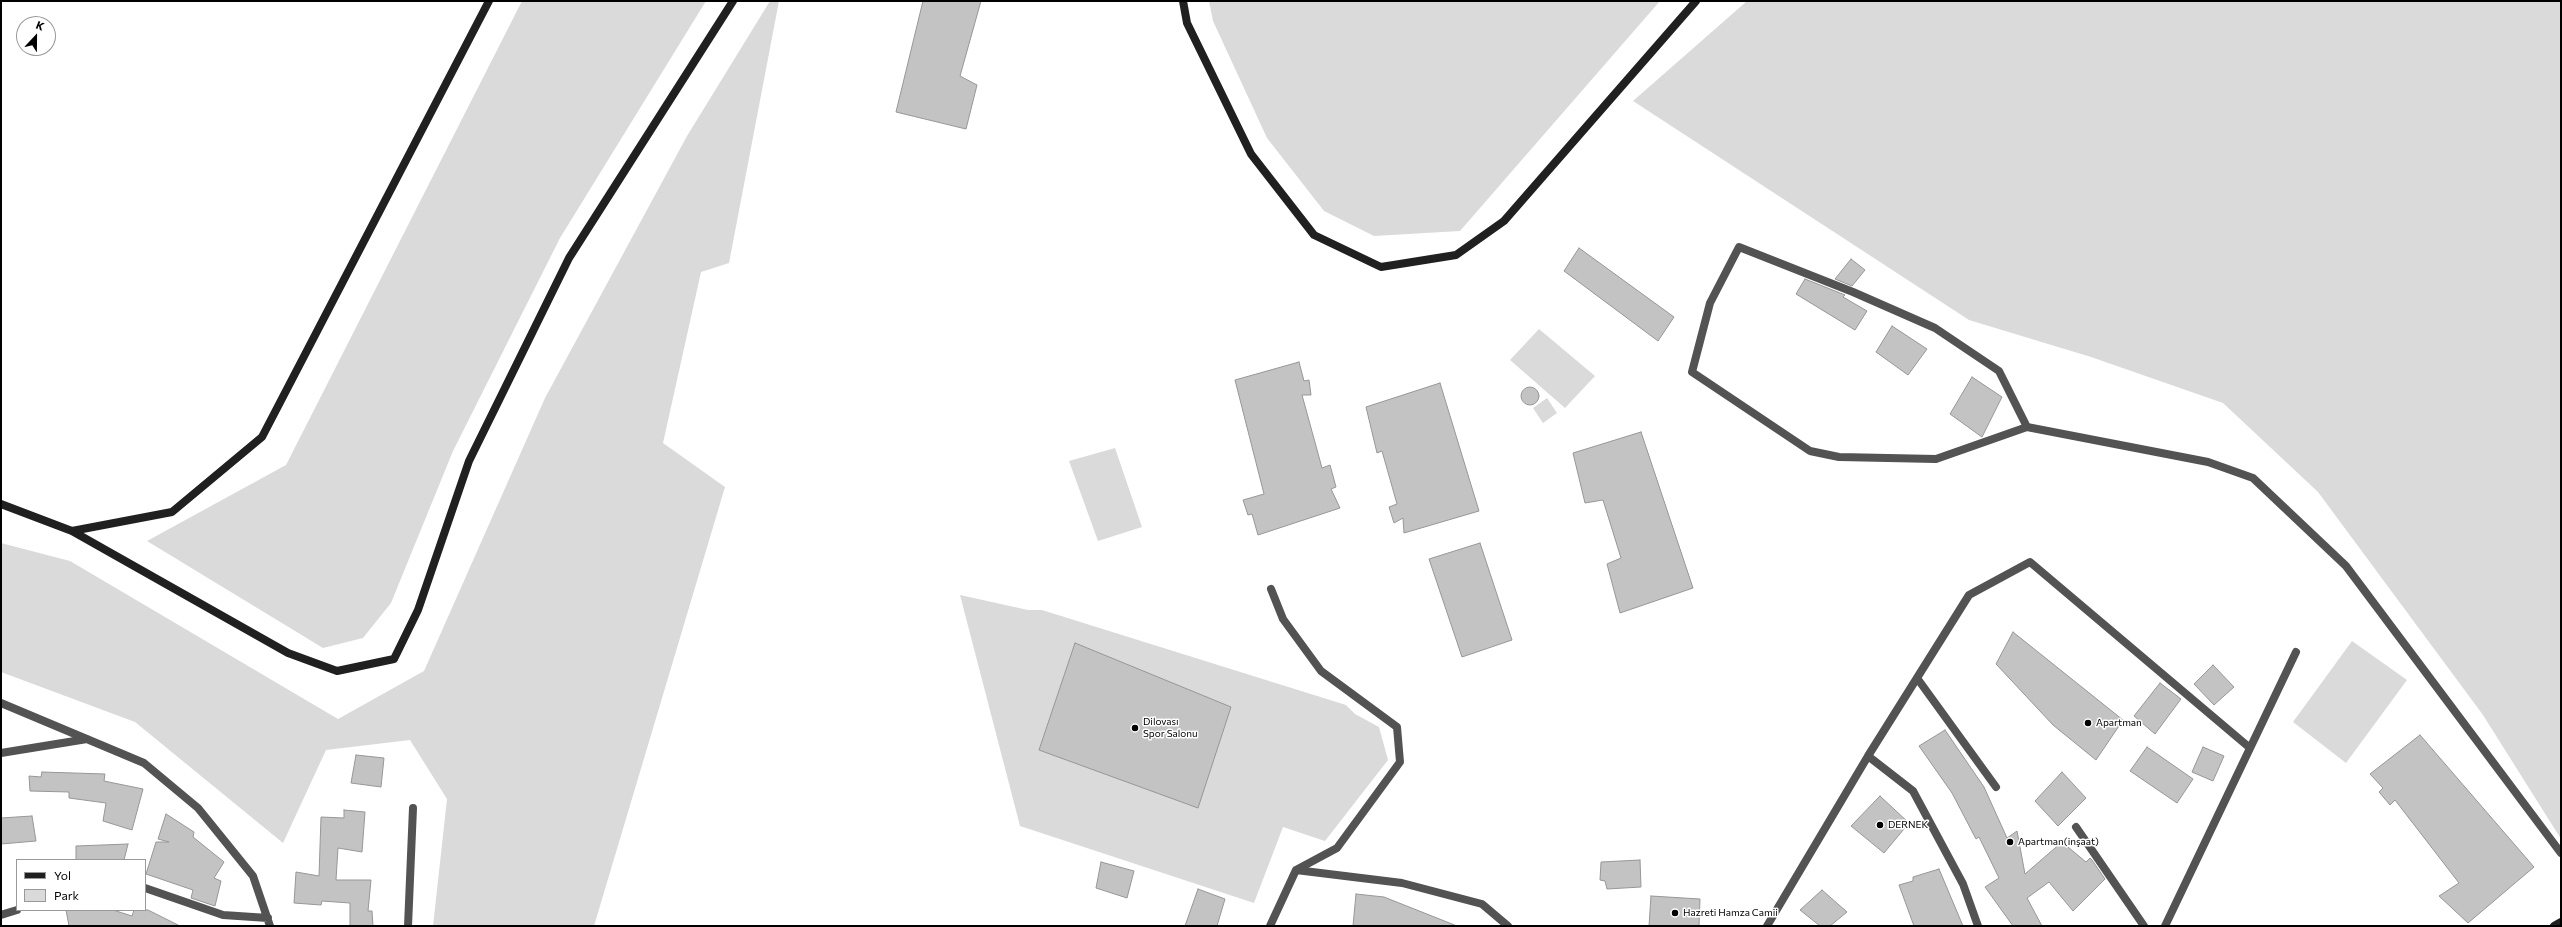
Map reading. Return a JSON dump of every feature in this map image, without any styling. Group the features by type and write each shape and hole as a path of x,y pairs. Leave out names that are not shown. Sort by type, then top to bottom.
{"street":[{"path":"72,531 172,512 262,437 490,1"},
{"path":"1,504 72,531 288,653 337,671 394,659 418,610 469,461 569,258 733,1"},
{"path":"1182,1 1187,23 1251,154 1314,235 1381,267 1456,255 1504,221 1696,1"},
{"path":"2027,427 1998,371 1935,328 1818,278 1739,247 1710,303 1692,372 1810,451 1838,457 1936,459 2027,427 2208,462 2253,478 2346,566 2561,853"},
{"path":"1767,926 1868,756 1969,595 2030,562 2250,748"},
{"path":"1270,926 1296,870 1337,848 1400,762 1397,726 1320,671 1283,619 1271,589"},
{"path":"2165,926 2296,652"},
{"path":"1917,678 1996,786"},
{"path":"1,703 144,763 198,808 252,876 269,922 223,915 146,888"},
{"path":"1,753 88,739"},
{"path":"1868,756 1914,791 1963,884 1978,926"},
{"path":"408,926 413,808"},
{"path":"2076,827 2144,926"},
{"path":"1296,870 1402,882 1482,904 1508,926"},
{"path":"1,915 16,910"},
{"path":"2554,926 2561,922"}],"green space":[{"path":"522,1 706,1 560,238 453,451 391,603 363,638 323,648 147,541 286,465"},
{"path":"770,1 779,1 729,263 701,272 663,443 725,487 594,926 433,926 447,799 410,740 326,750 283,843 135,722 1,672 1,543 70,561 338,719 424,671 545,398 687,136"},
{"path":"1209,1 1660,1 1460,231 1374,236 1324,211 1267,138 1213,21"},
{"path":"1747,1 2561,1 2561,839 2483,715 2318,492 2223,403 2091,357 1969,320 1633,101"},
{"path":"1539,329 1595,376 1565,408 1510,360"},
{"path":"1547,398 1557,413 1543,423 1533,408"},
{"path":"1115,448 1142,527 1098,541 1069,461"},
{"path":"960,595 1028,610 1042,610 1346,705 1355,714 1379,727 1388,760 1325,841 1283,827 1254,903 1020,826"},
{"path":"2352,641 2407,680 2346,763 2293,722"}],"building":[{"path":"923,1 981,1 960,76 977,85 966,129 896,112"},
{"path":"1579,248 1674,317 1658,341 1564,271"},
{"path":"1851,259 1865,270 1852,286 1835,279"},
{"path":"1805,279 1845,295 1843,297 1867,311 1855,330 1796,294"},
{"path":"1892,326 1927,349 1908,375 1876,352"},
{"path":"1299,362 1304,381 1309,380 1311,395 1302,395 1322,468 1330,465 1336,487 1331,489 1340,508 1258,535 1252,514 1248,515 1243,500 1264,494 1235,380"},
{"path":"1972,377 2002,397 1982,437 1950,414"},
{"path":"1440,383 1479,511 1404,533 1403,518 1394,523 1389,507 1397,504 1382,451 1377,453 1366,407"},
{"path":"1530,387 1536,390 1539,396 1536,402 1530,405 1524,402 1521,396 1524,390"},
{"path":"1641,432 1693,588 1620,613 1607,564 1621,558 1603,500 1585,503 1573,453"},
{"path":"1480,543 1512,640 1462,657 1429,559"},
{"path":"2013,632 2123,720 2096,760 2053,725 1996,664"},
{"name":"Dilovası Spor Salonu","path":"1075,643 1231,707 1198,808 1039,750"},
{"path":"2213,665 2234,687 2214,705 2194,684"},
{"path":"2160,683 2181,699 2155,734 2134,716"},
{"path":"1945,730 1984,787 2007,838 2017,831 2025,874 2062,842 2086,862 2090,858 2092,860 2105,879 2073,911 2049,882 2027,898 2042,926 2013,926 1985,887 1999,878 1979,837 1976,839 1952,793 1919,746"},
{"path":"2420,735 2534,867 2468,923 2439,896 2459,883 2395,800 2390,805 2379,792 2383,788 2370,774"},
{"path":"2147,747 2193,779 2177,803 2130,771"},
{"path":"2203,747 2224,756 2213,781 2192,772"},
{"path":"356,755 384,758 381,787 351,783"},
{"path":"42,772 105,774 104,781 143,789 132,830 103,821 106,803 69,798 69,792 30,791 29,776 41,777"},
{"path":"2062,772 2086,798 2058,826 2035,801"},
{"name":"DERNEK","path":"1880,796 1909,823 1884,853 1851,826"},
{"path":"344,810 365,812 362,852 338,848 336,880 371,880 368,911 372,911 373,926 350,926 350,903 322,901 321,905 294,903 296,872 319,876 321,817 344,818"},
{"path":"166,814 194,832 193,837 224,862 214,878 221,881 215,906 191,898 193,890 146,874 156,842 169,842 158,839"},
{"path":"32,816 36,841 1,844 1,818"},
{"path":"128,844 124,859 76,859 76,846"},
{"path":"1640,860 1641,887 1607,889 1605,881 1600,880 1601,862"},
{"path":"1101,862 1134,871 1127,898 1096,888"},
{"path":"1939,869 1963,926 1914,926 1899,885 1913,881 1913,877"},
{"path":"1198,889 1225,899 1217,926 1185,926"},
{"path":"1822,890 1847,912 1830,926 1820,926 1800,910"},
{"path":"1356,894 1384,897 1457,926 1353,926"},
{"name":"Hazreti Hamza Camii","path":"1651,896 1700,899 1699,926 1649,926"},
{"path":"148,910 180,926 69,926 66,911 116,911 132,916 134,911"}],"place":[{"name":"Apartman","path":"2088,723"},
{"name":"Dilovası Spor Salonu","path":"1135,728"},
{"name":"DERNEK","path":"1880,825"},
{"name":"Apartman(inşaat)","path":"2010,842"},
{"name":"Hazreti Hamza Camii","path":"1675,913"}]}
